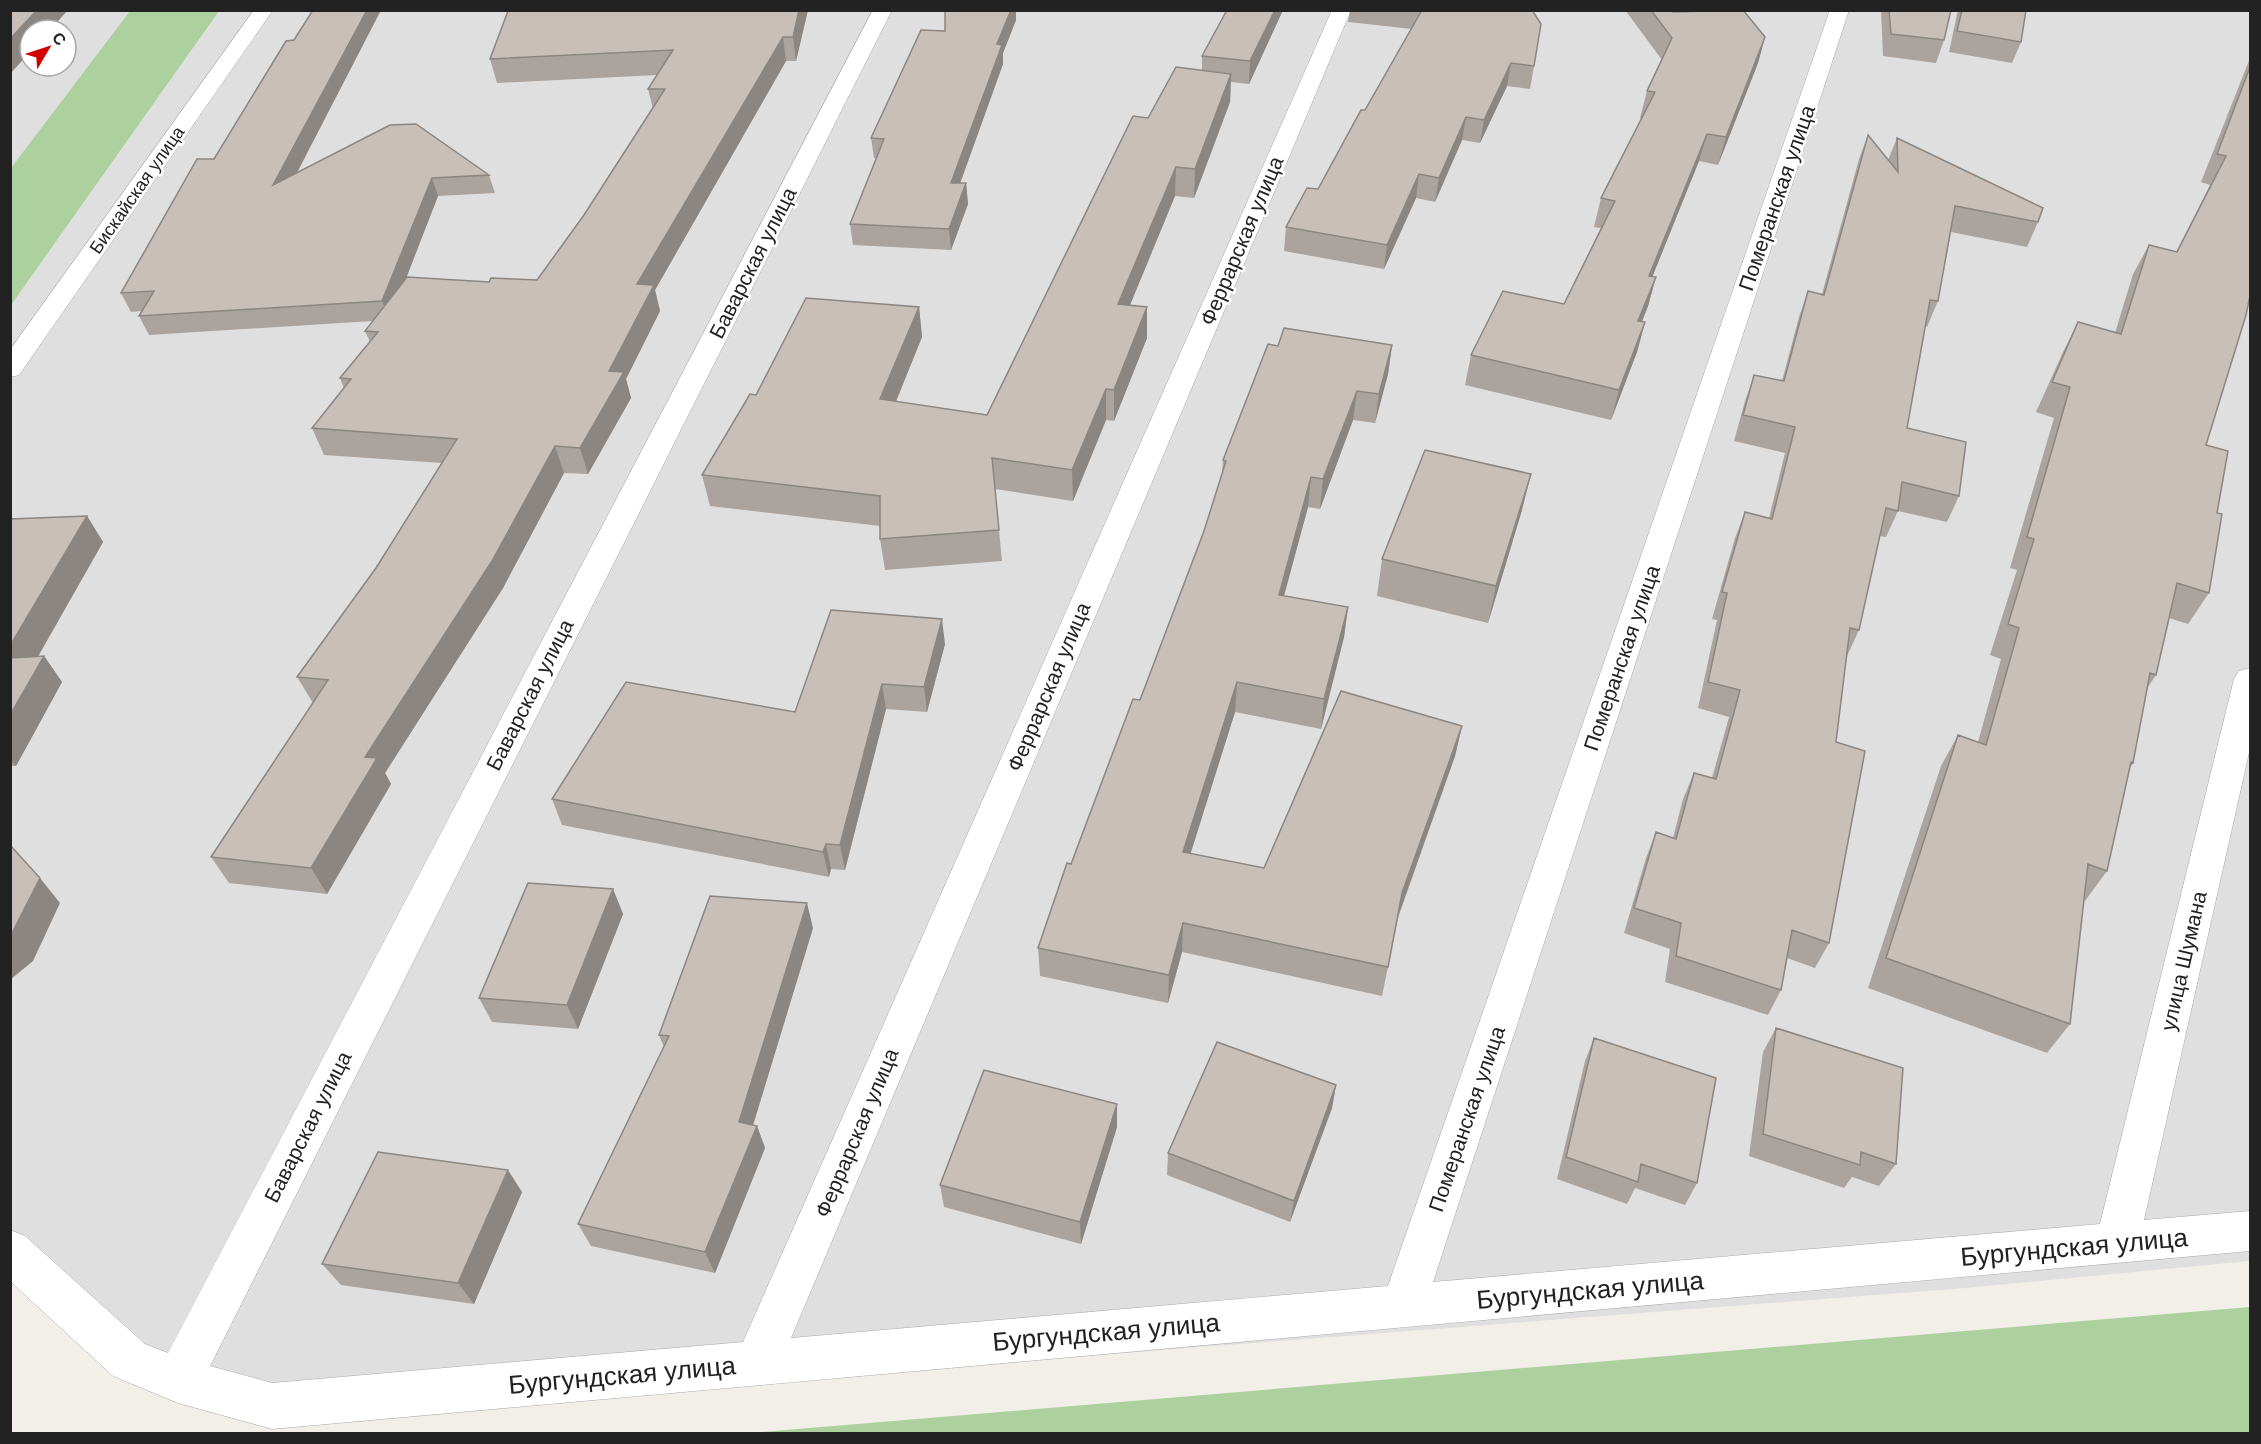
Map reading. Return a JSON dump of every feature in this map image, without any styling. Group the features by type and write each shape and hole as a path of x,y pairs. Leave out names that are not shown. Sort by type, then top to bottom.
{"street":[{"name":"Бискайская улица","path":"10,369 264,10"},
{"name":"Баварская улица","path":"178,1380 883,10"},
{"name":"Феррарская улица","path":"757,1363 1342,10"},
{"name":"Померанская улица","path":"1403,1306 1840,10"},
{"name":"улица Шумана","path":"2117,1243 2250,679"},
{"name":"Бургундская улица","path":"10,1251 129,1360 178,1380 272,1406 2250,1231"}],"shaded area":[{"path":"10,11 2250,11 2250,1261 1965,1288 269,1419 11,1277"}],"green space":[{"path":"130,11 219,11 11,305 11,168"},
{"path":"2250,1307 2250,1433 751,1433"}],"building":[{"path":"10,10 37,10 30,18 18,18 18,30 10,39"},
{"path":"313,10 367,10 273,185 390,125 416,124 489,175 432,178 382,301 139,316 154,291 121,293 197,159 214,159 286,41 294,40"},
{"path":"799,10 793,37 783,37 637,284 654,285 609,371 624,372 580,448 555,446 492,561 365,757 377,758 311,868 211,857 328,680 297,677 376,568 457,439 312,428 351,379 340,378 378,332 365,331 407,277 489,282 491,278 537,280 584,215 665,89 648,89 673,50 490,59 508,11"},
{"path":"945,10 1011,10 997,44 1002,45 951,183 966,183 949,229 850,224 884,139 871,138 921,30 945,31"},
{"path":"1227,10 1275,10 1250,61 1202,56"},
{"path":"1422,10 1532,10 1541,24 1534,66 1511,63 1484,120 1466,117 1439,178 1419,174 1387,245 1286,227 1307,188 1318,189 1361,110 1365,110"},
{"path":"1651,10 1673,10 1673,12 1743,10 1765,37 1726,137 1707,134 1649,276 1656,277 1638,321 1645,322 1619,390 1471,355 1503,291 1564,304 1615,201 1601,198 1655,92 1647,91 1672,38"},
{"path":"1889,10 1951,10 1944,40 1891,34"},
{"path":"1962,10 2026,10 2021,42 1957,31"},
{"path":"1176,67 1231,74 1195,169 1176,167 1118,304 1147,307 1114,390 1106,389 1072,470 992,458 999,530 880,539 880,496 702,475 750,394 756,395 806,298 919,307 880,399 987,415 1133,116 1148,118"},
{"path":"2250,67 2250,296 2206,445 2228,451 2217,513 2222,514 2209,593 2177,583 2156,675 2150,673 2133,763 2131,762 2107,871 2088,864 2070,1024 1886,958 1958,735 1986,745 2019,628 2008,624 2034,539 2027,537 2070,387 2052,382 2078,322 2121,334 2149,245 2177,252 2226,156 2217,154"},
{"path":"1868,135 1898,172 1897,138 2043,208 2038,222 1955,206 1938,301 1930,300 1907,428 1966,442 1959,496 1902,482 1898,511 1886,508 1859,630 1850,628 1836,742 1865,751 1829,943 1792,930 1781,990 1676,956 1681,923 1634,908 1656,832 1676,839 1694,773 1716,779 1740,690 1708,682 1727,593 1722,592 1745,512 1772,519 1795,427 1743,415 1754,375 1784,381 1808,291 1824,295"},
{"path":"1284,328 1392,345 1379,394 1357,391 1323,479 1311,477 1279,595 1348,607 1324,699 1237,682 1183,852 1264,868 1341,691 1462,726 1402,893 1388,967 1183,923 1169,975 1038,948 1067,863 1071,864 1133,699 1140,700 1204,531 1226,461 1223,460 1268,344 1278,346"},
{"path":"1425,450 1531,474 1496,586 1382,559"},
{"path":"87,516 10,646 10,519"},
{"path":"831,610 942,619 924,687 882,684 840,845 826,844 823,852 552,799 626,682 795,712"},
{"path":"44,656 10,715 10,658"},
{"path":"10,845 40,878 10,937"},
{"path":"528,883 613,889 567,1005 479,998"},
{"path":"710,896 807,903 739,1122 757,1126 705,1252 578,1224 669,1036 659,1035"},
{"path":"1776,1028 1903,1068 1896,1164 1861,1152 1860,1165 1763,1134"},
{"path":"1594,1038 1716,1078 1697,1183 1641,1164 1638,1182 1566,1157"},
{"path":"1217,1042 1336,1085 1294,1201 1168,1153"},
{"path":"984,1070 1117,1104 1080,1222 940,1185"},
{"path":"378,1152 508,1170 458,1283 322,1264"}]}
